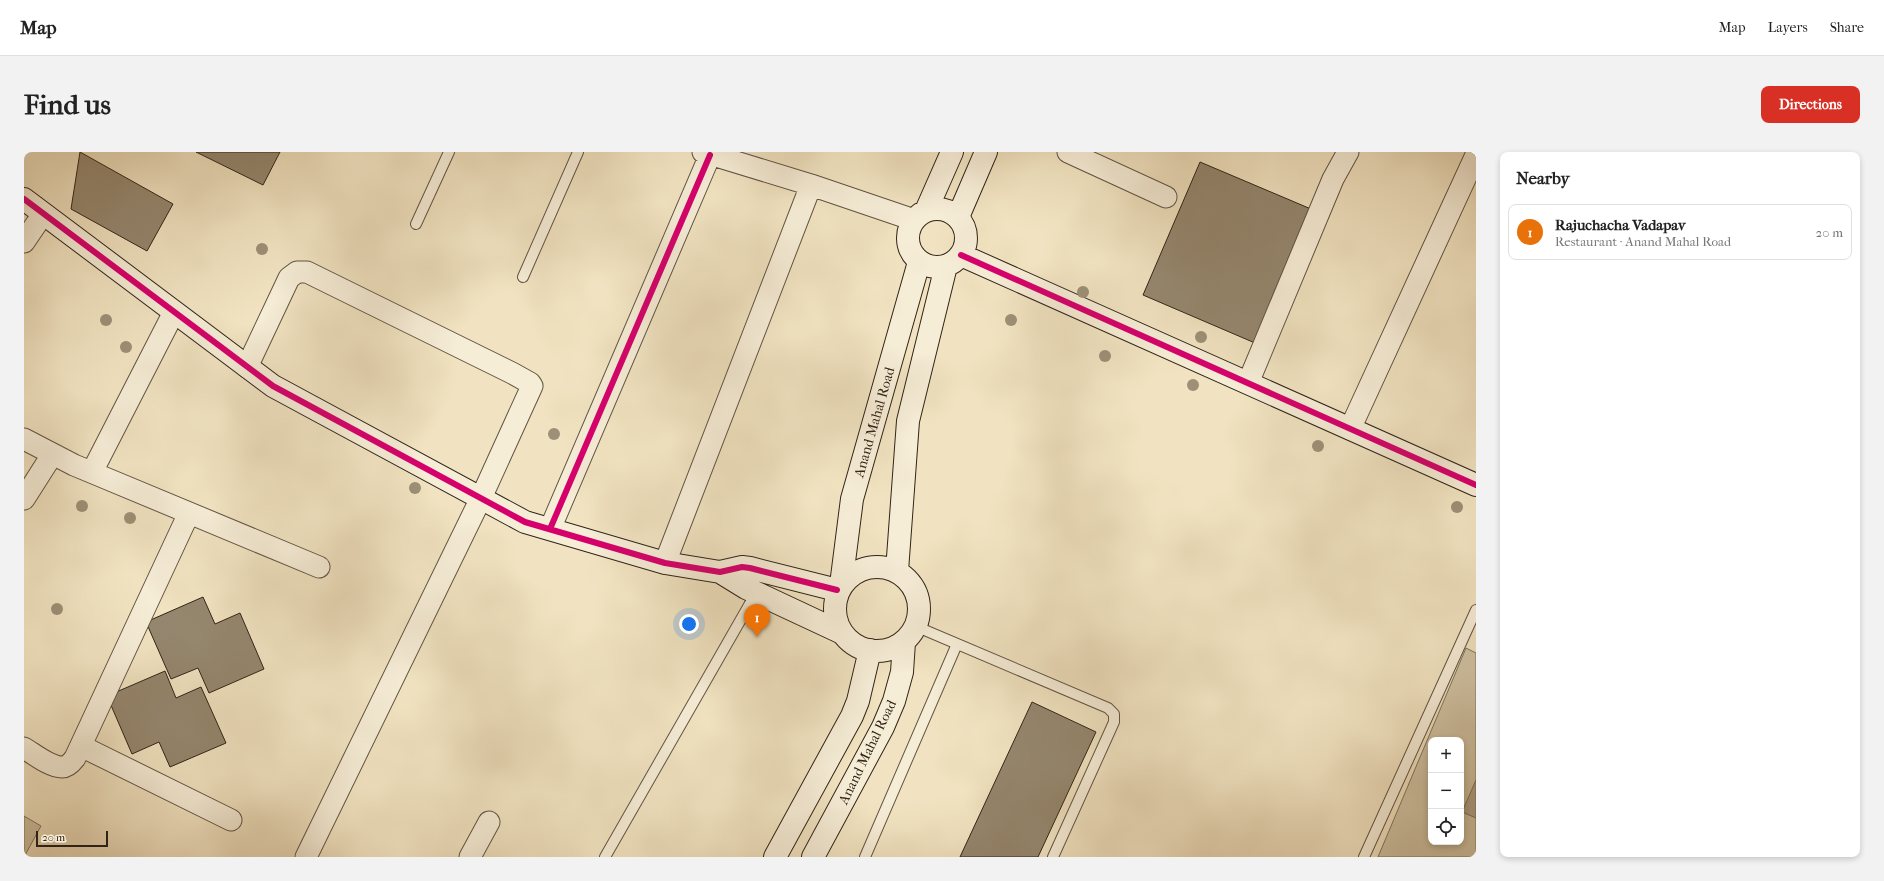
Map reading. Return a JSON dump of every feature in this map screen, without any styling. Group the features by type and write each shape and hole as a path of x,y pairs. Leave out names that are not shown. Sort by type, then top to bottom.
{"main road":[{"path":"920,216 940,209 950,211 958,217 964,226 966,246 953,260 937,267 927,266 919,262 913,255 907,237 920,216 952,152"},
{"path":"958,217 986,152"},
{"path":"24,199 273,386 525,522 665,563 720,572 756,593 840,632 850,642 862,649 877,651 891,649 909,634 918,619 919,605 916,592 908,580 897,571 884,567 870,566 857,570 846,578 839,588 834,604 835,618 840,632"},
{"path":"953,260 1248,383 1476,485"},
{"path":"897,571 908,421 953,260"},
{"name":"Anand Mahal Road","path":"839,588 852,499 919,262"},
{"path":"720,572 742,567 750,568 839,588"},
{"name":"Anand Mahal Road","path":"814,857 883,727 894,701 902,672 909,634"},
{"name":"Anand Mahal Road","path":"775,857 852,716 858,701 870,650"}],"street":[{"path":"1068,152 1166,197"},
{"path":"1248,383 1333,179 1348,152"},
{"path":"550,529 716,154 811,185 920,216"},
{"path":"1350,429 1476,155"},
{"path":"665,563 811,185"},
{"path":"24,242 43,214"},
{"path":"247,367 289,278 297,272 307,272 530,383 531,388 481,498 306,857"},
{"path":"92,472 174,312"},
{"path":"24,439 52,455 319,567"},
{"path":"24,499 52,455"},
{"path":"24,748 54,765 63,767 70,764 75,758 189,513"},
{"path":"81,746 231,820"},
{"path":"470,857 489,822"}],"lane":[{"path":"416,224 449,152"},
{"path":"523,277 578,152"},
{"path":"605,857 756,593"},
{"path":"1364,857 1476,610"},
{"path":"909,634 957,644 1108,708 1114,714 1114,722 1053,857"},
{"path":"865,857 957,644"}],"shaded area":[{"path":"1466,648 1476,653 1476,857 1378,857 1428,738 1428,845 1464,845 1464,737 1429,737"},
{"path":"1476,780 1476,818 1464,813 1464,807"},
{"path":"24,816 41,826 24,857"}],"building":[{"path":"80,152 173,204 147,251 71,209"},
{"path":"196,152 280,152 263,185"},
{"path":"1200,162 1311,209 1255,343 1143,295"},
{"path":"203,597 215,624 240,613 264,669 209,693 198,668 171,679 146,622"},
{"path":"165,671 176,698 201,687 226,743 170,767 159,742 132,754 107,696"},
{"path":"1032,702 1096,732 1038,857 960,857"}],"cycle path":[{"path":"550,529 710,155"},
{"path":"24,199 273,386 525,522 665,563 720,572 742,567 750,568 837,590"},
{"path":"961,255 1476,485"}],"place":[{"name":"Rajuchacha Vadapav","path":"757,637"}]}
